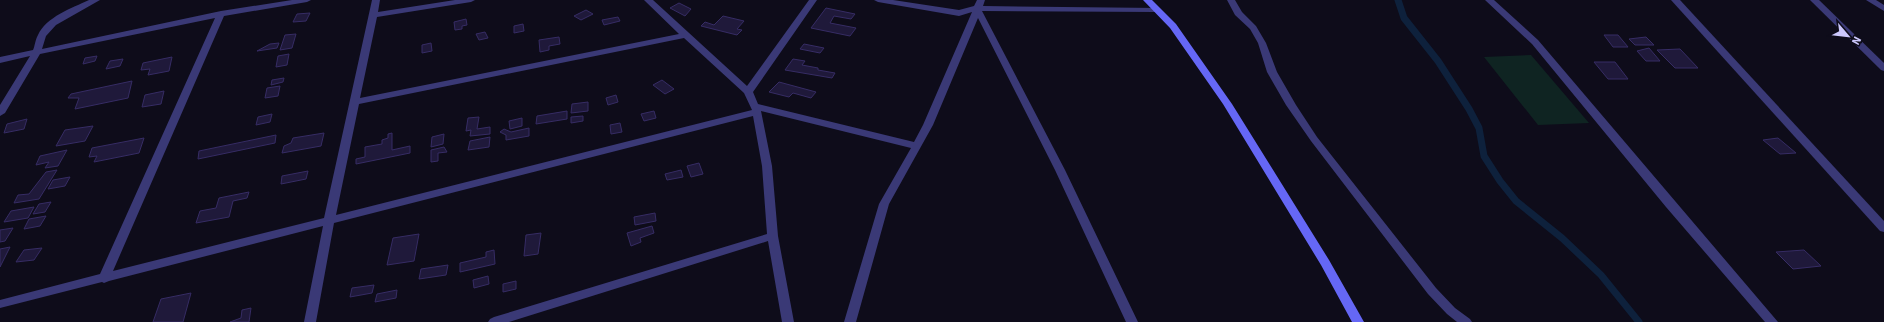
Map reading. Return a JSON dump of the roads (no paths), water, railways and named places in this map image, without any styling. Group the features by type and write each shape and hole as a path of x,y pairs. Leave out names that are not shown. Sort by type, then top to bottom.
{"street":[{"path":"0,113 37,52 42,35 53,23 74,10 96,0"},
{"path":"0,60 221,14 307,0"},
{"path":"310,322 329,221 376,0"},
{"path":"374,15 471,0"},
{"path":"648,0 748,92 755,109 767,166 773,236 788,322"},
{"path":"748,92 813,0"},
{"path":"878,0 959,13 979,4 1156,10"},
{"path":"1147,0 1173,26 1227,104 1325,263 1358,322"},
{"path":"1231,0 1238,12 1253,28 1262,43 1272,72 1291,105 1314,139 1432,291 1451,311 1466,322"},
{"path":"1489,0 1535,42 1670,204 1772,322"},
{"path":"1675,0 1884,228"},
{"path":"1814,0 1884,68"},
{"path":"1870,0 1884,8"},
{"path":"850,322 884,204 928,125 979,4"},
{"path":"979,4 1132,322"},
{"path":"104,279 221,14"},
{"path":"354,102 685,35"},
{"path":"0,304 329,221 755,109 917,146"},
{"path":"494,322 773,236"}],"waterway":[{"path":"1398,0 1404,18 1438,61 1469,109 1479,128 1484,156 1500,181 1516,201 1562,238 1601,275 1639,322"}]}
